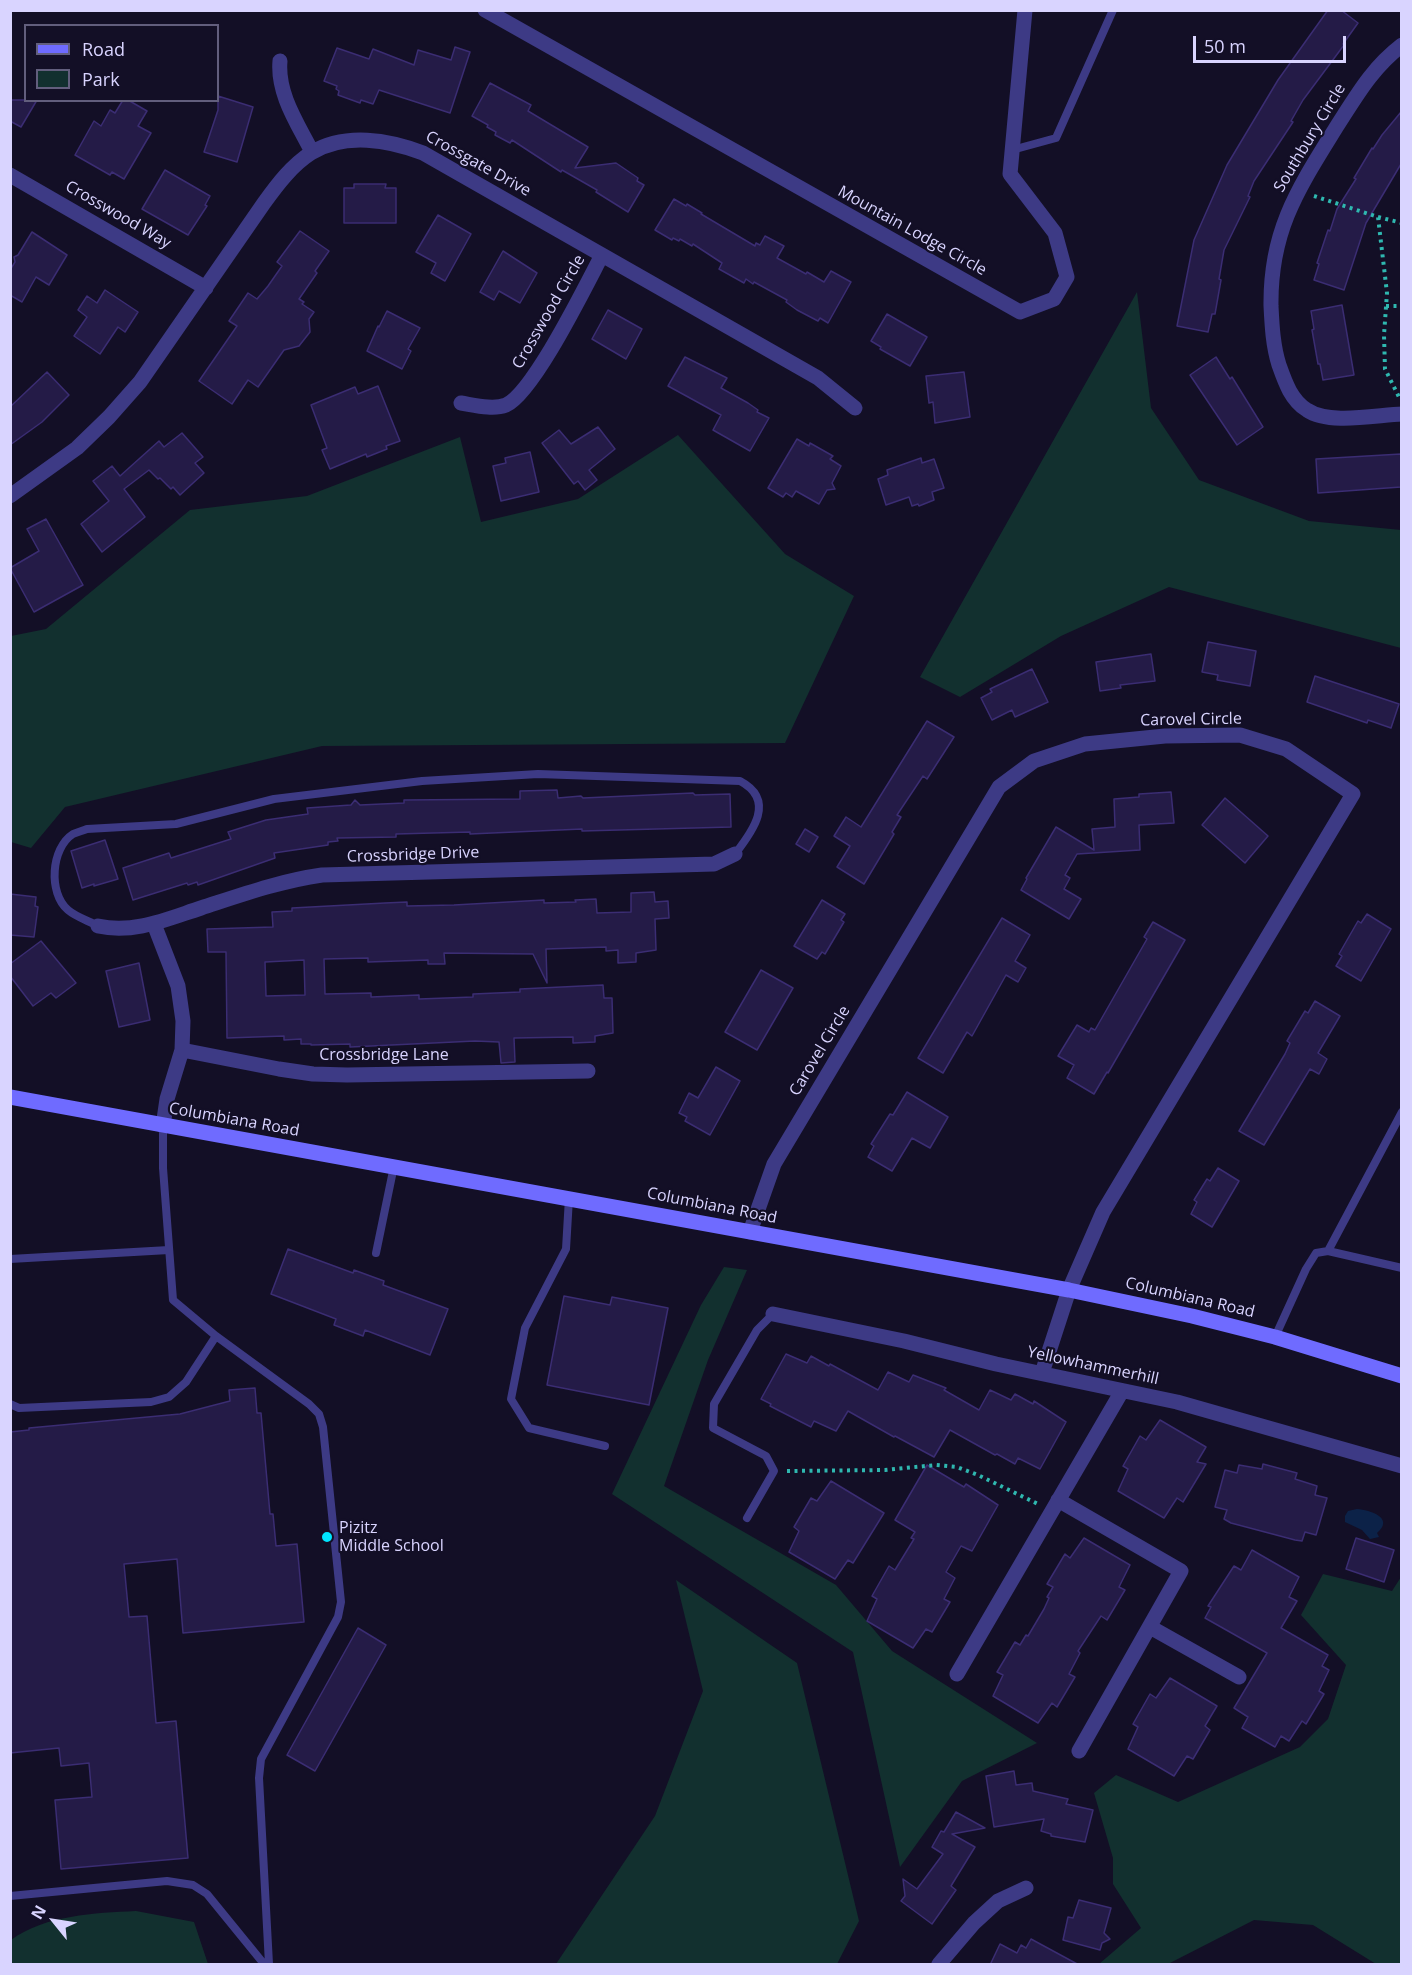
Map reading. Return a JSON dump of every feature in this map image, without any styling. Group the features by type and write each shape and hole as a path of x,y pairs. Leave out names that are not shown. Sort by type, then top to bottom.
{"main road":[{"name":"Columbiana Road","path":"10,1097 1069,1290 1275,1336 1401,1376"}],"street":[{"name":"Mountain Lodge Circle","path":"495,13 1020,312 1054,299 1067,278 1055,233 1010,174 1025,10"},
{"name":"Southbury Circle","path":"1401,45 1384,59 1367,80 1298,190 1276,247 1271,283 1275,353 1286,386 1297,401 1309,411 1325,417 1401,414"},
{"path":"280,61 279,75 284,95 312,152"},
{"name":"Crossgate Drive","path":"10,496 77,448 109,417 140,381 280,182 312,152 332,144 368,139 405,146 423,153 818,378 855,408"},
{"name":"Crosswood Way","path":"10,175 206,288"},
{"name":"Crosswood Circle","path":"461,403 487,407 506,405 524,390 547,355 603,255"},
{"name":"Carovel Circle","path":"750,1232 774,1164 999,787 1034,761 1085,744 1164,736 1240,735 1286,748 1353,795 1103,1212 1069,1290"},
{"name":"Crossbridge Drive","path":"98,926 114,929 154,924 291,879 322,875 714,864 735,854"},
{"path":"154,924 178,986 183,1021 182,1050 167,1099 163,1125"},
{"name":"Crossbridge Lane","path":"182,1050 313,1074 588,1071"},
{"path":"1042,1373 1069,1290"},
{"name":"Yellowhammerhill","path":"773,1314 1177,1402 1401,1466"},
{"path":"957,1674 1122,1390"},
{"path":"1054,1505 1181,1571 1079,1751"},
{"path":"1150,1627 1239,1677"},
{"path":"939,1965 974,1923 998,1901 1026,1888"}],"lane":[{"path":"1012,150 1056,138 1113,10"},
{"path":"98,926 69,910 57,892 56,863 61,848 75,833 87,830 176,824 274,799 363,787 537,774 740,781 753,789 758,796 760,807 749,837 735,854"},
{"path":"1328,1251 1401,1112"},
{"path":"163,1125 163,1168 172,1300 216,1336 309,1404 319,1414 323,1427 341,1602 338,1617 261,1759 259,1778 269,1965"},
{"path":"376,1253 394,1166"},
{"path":"569,1198 566,1249 525,1328 511,1399 529,1428 605,1446"},
{"path":"10,1259 169,1250"},
{"path":"1275,1336 1306,1269 1316,1253 1328,1251 1401,1268"},
{"path":"747,1518 774,1471 766,1456 714,1428 714,1404 757,1329 773,1314"},
{"path":"10,1404 19,1408 30,1408 151,1402 169,1397 186,1382 216,1336"},
{"path":"10,1896 167,1881 193,1885 207,1894 264,1965"}],"path":[{"path":"1298,190 1401,224"},
{"path":"1378,217 1387,293 1384,335 1385,369 1401,402"},
{"path":"1386,306 1401,306"},
{"path":"774,1471 885,1470 936,1465 957,1467 1054,1505"}],"green space":[{"path":"1137,292 1151,408 1199,480 1309,521 1401,530 1401,648 1169,587 1061,636 960,697 920,677"},
{"path":"678,435 785,554 854,596 785,743 322,746 65,807 31,848 11,842 11,636 46,629 190,510 307,496 460,437 481,522 578,499"},
{"path":"724,1267 747,1270 708,1360 664,1486 836,1585 892,1651 1037,1743 962,1781 900,1867 853,1652 612,1494 701,1305"},
{"path":"1323,1574 1392,1591 1401,1577 1401,1964 1376,1964 1313,1925 1254,1920 1168,1964 1099,1964 1141,1928 1113,1884 1113,1858 1094,1793 1116,1775 1178,1802 1300,1747 1328,1719 1346,1665 1301,1615"},
{"path":"676,1580 797,1663 859,1921 837,1964 556,1964 655,1816 703,1691"},
{"path":"136,1911 194,1922 208,1964 11,1964 11,1940 39,1925 71,1917"}],"water":[{"path":"1357,1509 1374,1513 1382,1519 1382,1528 1377,1533 1379,1537 1370,1539 1362,1530 1345,1522 1348,1511"}],"building":[{"path":"1328,10 1341,10 1358,23 1303,100 1291,121 1293,122 1254,181 1248,196 1250,197 1224,250 1215,314 1212,314 1208,332 1177,326 1194,240 1227,165 1278,80"},
{"path":"455,47 470,52 450,113 379,90 373,104 361,100 360,103 338,95 337,86 324,81 337,48 369,59 373,49 414,65 418,50 451,60"},
{"path":"490,83 531,105 528,111 588,147 575,168 616,163 638,178 637,181 644,185 628,212 596,192 597,190 562,170 561,172 512,140 510,143 495,135 496,132 487,127 488,125 472,116"},
{"path":"219,96 253,107 237,162 204,152 218,110"},
{"path":"10,100 36,102 21,127 10,121"},
{"path":"122,102 131,102 147,111 138,126 151,133 124,179 112,172 110,175 75,155 94,121 101,126 110,110 115,113"},
{"path":"1401,112 1401,164 1366,223 1344,290 1314,280 1319,264 1317,263 1337,209 1372,148"},
{"path":"165,170 210,196 205,205 207,206 188,235 142,209"},
{"path":"354,184 386,184 385,188 396,188 396,223 344,223 344,188 354,188"},
{"path":"674,199 686,206 687,204 755,246 756,243 760,245 765,236 784,246 777,258 806,274 807,272 824,282 831,271 851,282 828,323 820,318 818,321 797,310 786,302 787,300 754,282 753,284 746,279 744,283 719,269 722,263 693,244 692,246 680,239 679,241 673,238 672,240 655,230"},
{"path":"438,215 471,234 445,281 431,273 436,263 416,252"},
{"path":"300,231 329,251 299,299 304,302 302,304 314,312 309,319 310,332 299,346 284,350 258,387 248,380 232,404 199,381 237,326 229,321 248,293 257,299 268,286 282,266 277,262"},
{"path":"32,232 67,255 49,285 36,277 22,302 10,295 10,270 15,262 14,257 18,255"},
{"path":"503,251 537,273 520,303 499,291 494,300 480,292"},
{"path":"105,290 138,312 125,332 118,327 100,354 74,336 87,317 78,310 87,296 97,303"},
{"path":"1342,305 1354,375 1323,380 1312,330 1314,329 1311,311"},
{"path":"608,310 642,329 626,359 592,339"},
{"path":"387,311 420,328 408,349 411,351 402,369 367,351"},
{"path":"887,314 927,337 910,366 880,349 881,347 871,341"},
{"path":"685,357 727,378 721,388 769,418 750,451 713,430 721,415 668,386"},
{"path":"1216,357 1230,379 1232,377 1263,427 1237,445 1190,375"},
{"path":"47,372 69,395 42,422 10,445 10,407"},
{"path":"964,372 970,417 935,423 933,402 929,403 926,376"},
{"path":"378,386 400,441 367,457 366,454 330,469 322,450 327,448 311,405 355,387 358,394"},
{"path":"598,427 615,449 589,470 597,480 585,490 578,481 574,484 542,443 559,430 571,444"},
{"path":"182,433 203,457 195,463 204,473 180,495 173,487 171,489 149,470 124,489 145,517 102,552 81,524 109,501 93,481 112,466 120,476 159,441 164,447"},
{"path":"797,439 809,446 810,443 833,456 830,459 841,466 832,483 835,489 827,490 819,504 796,491 792,497 786,493 783,497 768,488"},
{"path":"530,452 539,492 501,501 493,466 506,463 505,458"},
{"path":"1401,454 1401,487 1318,493 1316,459"},
{"path":"921,458 922,463 934,459 944,488 932,492 934,500 919,506 918,504 912,506 909,497 886,505 878,479 888,475 887,470"},
{"path":"46,519 83,585 34,612 10,568 39,551 27,529"},
{"path":"1208,642 1256,651 1250,686 1217,680 1218,675 1202,672"},
{"path":"1151,654 1155,681 1120,685 1121,688 1100,691 1096,662"},
{"path":"1032,669 1048,702 1015,717 1012,710 992,720 981,698 992,692 990,689"},
{"path":"1315,676 1399,704 1391,728 1368,720 1367,723 1307,702"},
{"path":"927,721 954,737 927,779 923,776 897,815 901,817 892,832 894,834 864,884 837,867 850,846 834,836 846,817 861,827"},
{"path":"557,790 558,798 693,793 695,795 730,794 731,827 396,834 396,837 337,838 338,841 328,842 328,845 274,853 275,858 198,885 197,882 188,885 187,883 133,900 123,868 169,853 171,858 231,839 228,832 266,820 308,814 307,808 351,805 355,800 360,805 404,803 404,800 520,799 520,791"},
{"path":"1171,792 1174,823 1139,825 1140,850 1077,854 1065,875 1070,878 1064,889 1081,899 1069,919 1021,890 1056,827 1094,850 1092,829 1115,827 1114,799 1139,797 1139,794"},
{"path":"1225,798 1268,836 1245,863 1202,825"},
{"path":"805,829 818,837 809,852 796,844"},
{"path":"105,840 118,879 82,888 71,851"},
{"path":"654,892 655,902 668,901 669,918 655,919 656,950 636,953 636,962 618,963 618,950 606,951 606,947 546,949 547,983 533,954 444,953 445,964 428,964 428,960 368,962 368,958 324,959 325,994 371,993 371,997 419,995 419,999 473,997 473,994 520,992 520,989 603,985 604,998 612,998 613,1033 595,1036 595,1042 573,1043 573,1037 514,1038 515,1062 501,1063 499,1042 475,1041 350,1047 350,1044 301,1044 301,1039 284,1040 284,1036 227,1038 226,952 208,952 207,929 273,927 272,912 292,911 292,908 407,902 407,906 544,900 544,903 576,902 575,900 596,899 597,913 631,912 631,893","holes":["304,960 305,995 266,996 265,962"]},
{"path":"10,894 36,897 35,906 38,907 34,937 10,935"},
{"path":"822,900 845,914 841,920 844,922 825,954 822,952 817,959 794,946"},
{"path":"1367,914 1391,929 1361,981 1336,966 1342,956 1339,954 1358,921 1361,923"},
{"path":"1002,918 1030,935 1015,961 1026,968 1018,982 1006,975 972,1036 967,1032 943,1073 918,1058"},
{"path":"1153,922 1185,940 1094,1094 1067,1078 1074,1065 1058,1056 1077,1025 1089,1032 1091,1028 1095,1030 1147,939 1144,937"},
{"path":"41,941 76,983 56,998 51,993 33,1006 10,976 10,964"},
{"path":"139,963 150,1020 119,1027 106,971"},
{"path":"761,970 793,988 757,1050 725,1032"},
{"path":"1315,1001 1340,1016 1318,1053 1327,1059 1319,1074 1310,1069 1264,1145 1239,1131 1285,1054 1290,1043 1287,1041 1305,1011 1308,1013"},
{"path":"716,1067 740,1081 710,1135 685,1121 687,1117 679,1113 689,1093 698,1098"},
{"path":"907,1092 948,1117 930,1148 912,1138 892,1171 868,1157 874,1146 871,1144"},
{"path":"1218,1168 1239,1181 1212,1227 1191,1214 1197,1202 1194,1200 1207,1179 1210,1181"},
{"path":"288,1249 353,1273 354,1270 384,1281 383,1285 448,1309 430,1355 365,1330 363,1336 334,1325 336,1319 271,1294"},
{"path":"564,1296 610,1305 612,1297 668,1308 649,1405 547,1385"},
{"path":"786,1354 807,1363 811,1356 878,1390 888,1372 909,1382 913,1375 946,1388 944,1390 979,1410 990,1390 1011,1400 1015,1394 1033,1404 1034,1401 1066,1422 1040,1469 1018,1458 1015,1464 950,1430 934,1457 848,1411 836,1431 814,1421 811,1427 770,1406 771,1404 761,1399"},
{"path":"255,1388 257,1413 261,1413 270,1514 273,1514 276,1546 297,1544 304,1622 183,1633 177,1559 124,1564 129,1617 147,1616 156,1723 176,1721 188,1858 61,1869 55,1800 92,1797 89,1763 61,1766 59,1748 10,1753 10,1432 29,1430 29,1428 180,1414 230,1401 229,1390"},
{"path":"1160,1420 1206,1447 1197,1462 1206,1464 1183,1502 1177,1498 1164,1518 1118,1491 1128,1469 1123,1466 1140,1436 1146,1440"},
{"path":"1263,1464 1297,1473 1295,1479 1317,1486 1315,1495 1327,1498 1316,1535 1305,1532 1302,1541 1231,1523 1224,1519 1227,1510 1215,1507 1225,1470 1237,1473 1239,1465 1262,1469"},
{"path":"927,1465 964,1487 966,1484 998,1505 972,1551 961,1546 946,1572 955,1578 944,1599 950,1602 932,1632 926,1629 913,1648 867,1621 877,1599 872,1596 889,1566 895,1570 914,1539 911,1538 915,1532 895,1520"},
{"path":"831,1481 884,1513 853,1563 848,1560 835,1579 789,1552 799,1531 794,1527 811,1498 817,1501"},
{"path":"1084,1538 1130,1565 1119,1587 1125,1590 1107,1620 1101,1616 1078,1651 1080,1653 1069,1674 1075,1677 1057,1707 1052,1703 1038,1723 993,1696 1003,1675 997,1672 1015,1642 1020,1645 1026,1635 1028,1636 1044,1609 1053,1587 1047,1584 1065,1554 1070,1558"},
{"path":"1356,1538 1394,1550 1384,1582 1346,1569"},
{"path":"1252,1550 1299,1577 1289,1597 1297,1601 1281,1628 1328,1655 1322,1666 1329,1670 1319,1691 1324,1694 1306,1724 1302,1721 1289,1741 1281,1736 1275,1747 1242,1728 1248,1717 1234,1708 1267,1653 1205,1618 1211,1607 1208,1606 1234,1566 1241,1570"},
{"path":"358,1628 386,1645 315,1771 287,1755"},
{"path":"1170,1678 1217,1706 1205,1726 1210,1730 1193,1759 1187,1756 1174,1776 1128,1749 1138,1727 1133,1724 1150,1694 1156,1698"},
{"path":"1014,1771 1016,1785 1032,1783 1033,1791 1068,1799 1066,1804 1093,1810 1085,1842 1051,1836 1041,1831 1044,1819 994,1827 986,1776"},
{"path":"956,1812 985,1828 952,1834 975,1847 951,1886 956,1890 932,1924 901,1901 905,1896 903,1879 917,1889 943,1854 932,1847"},
{"path":"1079,1900 1111,1908 1104,1933 1110,1939 1102,1943 1100,1950 1063,1940 1068,1917 1073,1918"},
{"path":"1031,1939 1079,1965 990,1965 1000,1944 1017,1953 1021,1945 1026,1948"}],"place":[{"name":"Pizitz Middle School","path":"327,1537"}]}
